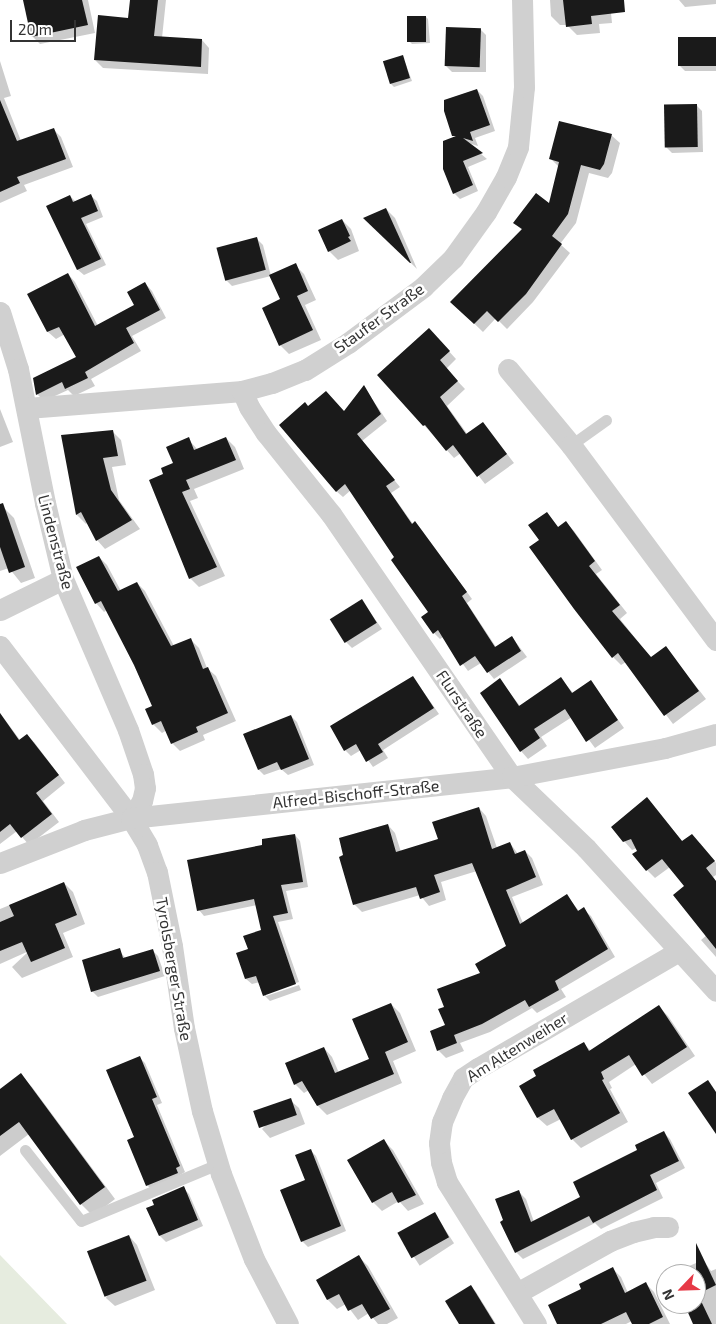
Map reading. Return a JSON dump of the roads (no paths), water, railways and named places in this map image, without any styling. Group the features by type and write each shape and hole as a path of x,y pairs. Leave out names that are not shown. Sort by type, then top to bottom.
{"street":[{"name":"Staufer Straße","path":"27,408 242,390 272,383 305,370 348,343 423,287 453,258 486,212 506,177 518,148 524,87 522,0"},
{"name":"Lindenstraße","path":"0,312 18,370 45,503 63,578 128,730 144,774 145,788 142,801 131,818"},
{"path":"508,369 571,445 716,640"},
{"name":"Flurstraße","path":"242,390 249,408 266,433 336,521 512,777 586,848 716,991"},
{"path":"0,610 63,578"},
{"name":"Tyrolsberger Straße","path":"0,646 131,818 147,845 157,872 172,946 193,1075 218,1164 254,1259 288,1324"},
{"name":"Alfred-Bischoff-Straße","path":"0,863 84,830 131,818 512,777 666,748 716,734"},
{"name":"Am Altenweiher","path":"536,1324 447,1182 440,1162 439,1143 442,1122 463,1078 679,951"},
{"path":"517,1292 610,1241 633,1232 654,1227 668,1227"}],"lane":[{"path":"571,445 606,420"},
{"path":"26,1150 81,1221 218,1164"}]}
